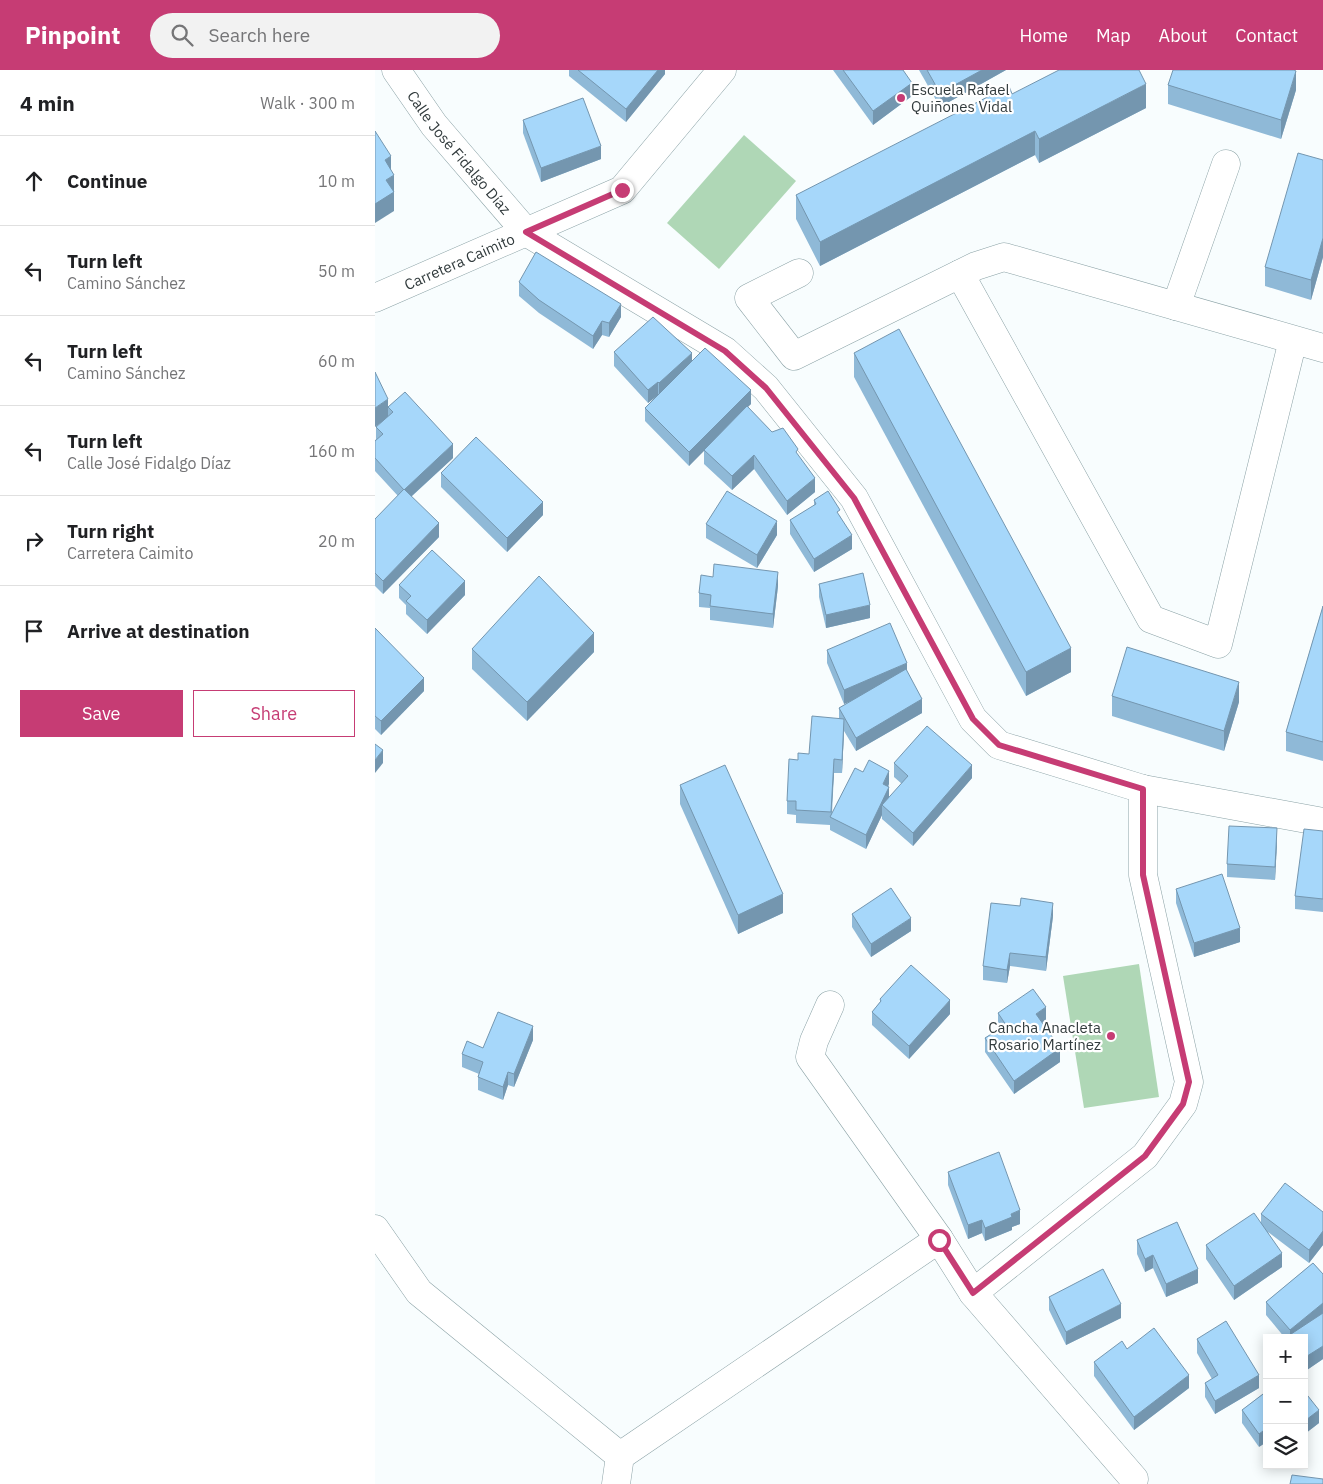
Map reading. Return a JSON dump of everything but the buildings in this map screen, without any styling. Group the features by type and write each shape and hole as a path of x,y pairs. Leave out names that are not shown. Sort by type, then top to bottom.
{"street":[{"name":"Calle José Fidalgo Díaz","path":"396,70 434,125 526,232 725,351 766,388 854,498 973,719 999,745 1143,789 1323,822"},
{"name":"Carretera Caimito","path":"375,298 622,190 723,70"},
{"path":"1176,306 1226,164"},
{"path":"799,273 749,298 794,356 976,266 1004,257 1323,348"},
{"path":"960,274 1151,619 1217,644 1293,340"},
{"path":"973,1293 1145,1156 1183,1104 1189,1082 1143,875 1143,789"},
{"path":"830,1004 814,1041 810,1057 939,1240 973,1293 1134,1479"},
{"path":"375,1229 419,1292 620,1456"},
{"path":"616,1484 620,1456 939,1240"}],"green space":[{"path":"744,135 796,181 719,269 667,223"},
{"name":"Cancha Anacleta Rosario Martínez","path":"1139,964 1159,1097 1084,1108 1063,976"}],"place":[{"name":"Escuela Rafael Quiñones Vidal","path":"901,98"},
{"name":"Cancha Anacleta Rosario Martínez","path":"1111,1036"}],"route":[{"path":"622,190 526,232 725,351 766,388 854,498 973,719 999,745 1143,789 1143,875 1189,1082 1183,1104 1145,1156 973,1293 939,1240"}]}
